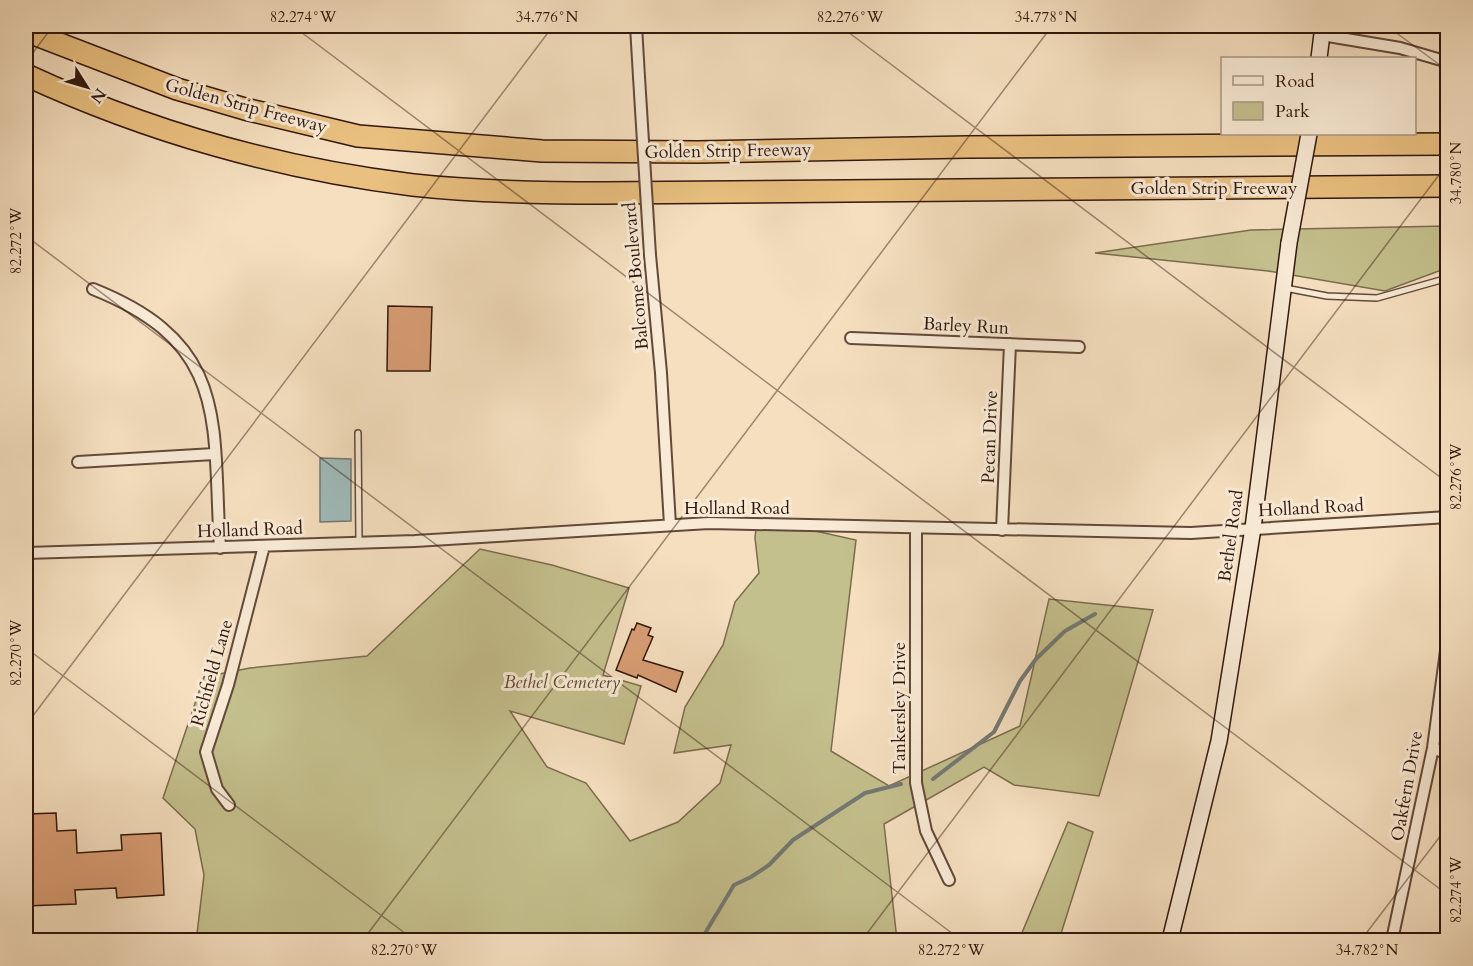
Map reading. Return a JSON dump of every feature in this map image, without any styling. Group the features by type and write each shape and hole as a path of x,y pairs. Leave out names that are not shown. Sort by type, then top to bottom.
{"highway":[{"name":"Golden Strip Freeway","path":"26,31 177,90 358,136 542,151 698,152 967,147 1448,144"},
{"name":"Golden Strip Freeway","path":"26,75 110,110 234,150 349,176 473,190 615,193 1448,186"}],"street":[{"name":"Balcome Boulevard","path":"636,26 670,525"},
{"path":"1319,57 1322,30 1448,62"},
{"name":"Bethel Road","path":"1170,940 1219,741 1253,528 1289,243 1309,135"},
{"path":"93,290 149,316 169,331 199,372 207,396 214,454 220,548"},
{"name":"Barley Run","path":"851,338 1079,347"},
{"name":"Pecan Drive","path":"1002,530 1010,344"},
{"path":"78,462 214,454"},
{"name":"Holland Road","path":"26,553 359,542 670,525 758,524 1191,533 1448,517"},
{"name":"Tankersley Drive","path":"916,529 916,783 926,831 949,880"},
{"name":"Richfield Lane","path":"229,805 217,789 206,752 228,685 264,546"},
{"name":"Oakfern Drive","path":"1392,940 1433,748 1448,636"},
{"path":"1433,748 1448,754"}],"lane":[{"path":"1283,288 1327,296 1377,298 1448,278"},
{"path":"358,434 359,542"}],"green space":[{"path":"1447,226 1447,268 1385,291 1268,271 1095,253 1251,230"},
{"name":"Bethel Cemetery","path":"757,518 856,540 831,751 889,786 1020,726 1049,599 1153,610 1099,796 1014,785 984,767 884,824 897,940 202,940 197,934 204,875 195,829 163,798 204,677 250,668 367,656 480,549 552,565 629,588 603,675 641,686 624,744 510,711 547,767 586,783 630,841 678,822 720,783 731,745 674,753 685,707 723,645 735,602 759,573 755,538"},
{"path":"1068,822 1093,832 1059,940 1019,940"}],"water":[{"path":"320,458 351,459 351,521 320,522"}],"building":[{"path":"388,306 432,307 430,371 387,371"},
{"path":"637,623 651,628 648,635 653,637 643,660 683,672 676,692 638,675 637,678 616,670 632,629 634,630"},
{"path":"56,813 57,831 76,830 77,853 122,850 121,835 161,833 164,895 117,898 116,888 75,890 76,904 26,906 26,814"}],"waterway":[{"path":"933,779 994,732 1020,681 1036,659 1065,631 1095,614"},
{"path":"701,940 734,885 769,865 793,840 865,793 901,784"}]}
